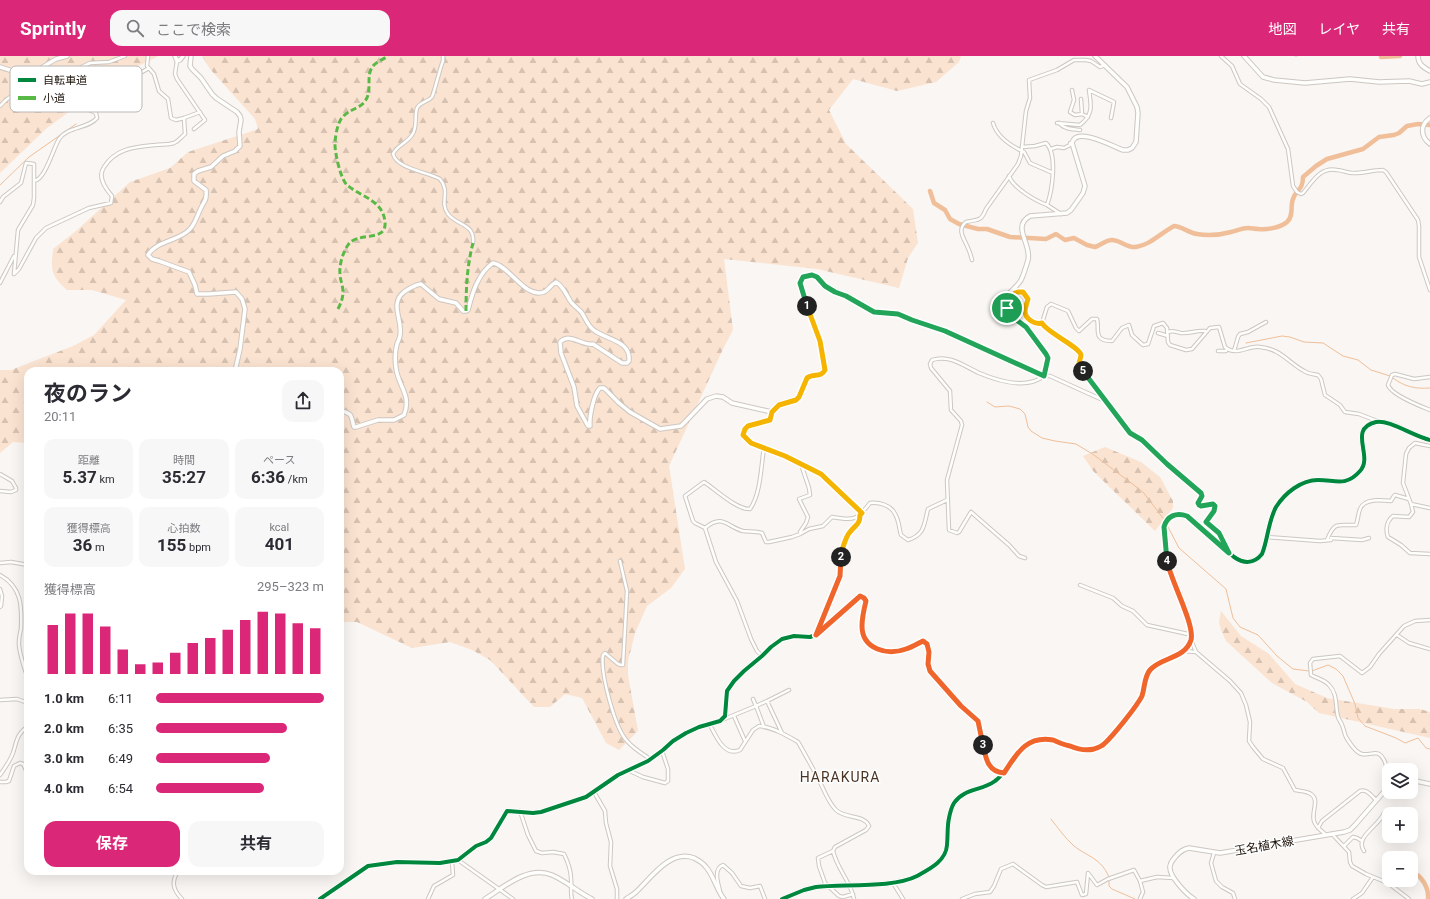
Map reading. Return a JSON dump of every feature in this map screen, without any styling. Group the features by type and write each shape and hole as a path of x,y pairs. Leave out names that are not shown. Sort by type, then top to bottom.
{"main road":[{"path":"44,66 56,59 67,56"},
{"path":"175,56 177,61 184,56"},
{"path":"191,56 190,66 201,78 212,94 237,112 240,116 240,146 235,151 223,156 211,167 198,171 194,174 194,181 206,190 207,195 206,201 201,207 193,226 187,232 156,247 148,255 152,260 159,261 189,272 197,294 236,292 242,299 245,313 236,367"},
{"path":"344,411 351,414 354,426 356,427 378,420 394,420 404,415 407,404 406,396 396,370 397,344 400,330 396,311 401,294 415,285 421,284 439,299 456,303 463,311 466,311 468,310 479,279 493,263 503,267 525,287 538,293 544,292 556,282 560,284 571,302 582,313 590,327 627,348 629,361 627,363 622,363 593,344 589,345 567,338 560,342 561,353 574,387 578,411 588,426 590,426 595,395 597,390 600,388 604,388 630,412 660,429 681,426 707,399 716,396 723,397 732,403 772,412 779,405 796,400 799,397 807,378 809,376 821,375 825,370 820,341 801,289 800,283 803,277 808,275 817,277 825,286 874,312 898,314 945,331 1045,376 1048,358 1046,354 1026,327 1014,318 1007,308 1005,298 1021,280 1029,257 1022,230 1022,224 1025,219 1030,216 1067,213 1071,210 1083,193 1085,186 1072,143 1076,136 1091,137 1123,150 1132,148 1136,142 1137,107 1126,87 1095,56"},
{"path":"1244,56 1263,77 1274,80 1305,83 1350,79 1379,82 1409,81 1422,84 1430,82"},
{"path":"1418,56 1420,64 1423,68 1430,71"},
{"path":"0,68 10,71"},
{"path":"1430,118 1424,125 1423,135 1426,141 1430,144"},
{"path":"782,899 804,890 827,886 893,883 912,878 935,866 946,852 948,822 952,805 956,800 966,792 994,782 1004,773 1019,751 1025,746 1036,741 1053,740 1078,749 1093,750 1104,744 1137,704 1151,669 1183,651 1190,640 1191,629 1189,621 1173,582 1168,564 1164,527 1170,518 1181,514 1187,516 1239,560 1245,562 1254,561 1262,554 1270,520 1277,506 1286,494 1298,485 1311,480 1345,482 1360,472 1366,459 1362,444 1362,434 1368,426 1378,422 1388,423 1416,436 1430,440"},
{"path":"1418,781 1430,784"},
{"name":"玉名植木線","path":"1174,878 1170,870 1171,863 1179,852 1185,848 1214,853 1227,852 1350,830 1382,793"},
{"path":"626,899 636,892 659,869 676,858 683,856 697,859 706,867 717,890 723,898"},
{"path":"485,899 522,877 534,873 543,873 551,875 592,899"},
{"path":"1174,878 1185,892 1194,899"}],"street":[{"path":"84,66 90,63 109,62 125,56"},
{"path":"148,56 147,64 154,74 159,91 168,99 172,119 176,120 200,112"},
{"path":"443,56 443,61 432,96 416,110 416,125 413,134 395,150 393,154 396,160 405,166 440,179 446,188 444,202 446,212 472,232 472,243"},
{"path":"1073,56 1074,60"},
{"path":"1221,56 1232,66 1240,84 1261,99 1269,107 1288,149 1293,186 1298,193 1304,193 1316,176 1326,170 1337,170 1353,174 1379,170 1385,171 1418,220 1419,257 1430,290"},
{"path":"972,260 969,248 961,230 963,225 968,221 977,220 983,217 986,209 1020,159 1026,112 1030,98 1029,80 1058,70 1070,61 1074,60 1091,61 1100,67 1105,65"},
{"path":"177,61 175,74 177,79 205,120 194,129"},
{"path":"142,72 149,68"},
{"path":"1072,90 1074,100 1070,112 1075,115 1082,114 1088,116"},
{"path":"1080,130 1067,128 1058,122 1080,125 1086,121 1092,109 1089,90 1114,102 1111,118"},
{"path":"0,106 10,97"},
{"path":"1081,100 1082,114"},
{"path":"34,181 37,181 42,176 63,135 91,123 98,118 96,113 94,112"},
{"path":"0,202 3,197 20,183 26,163 34,164 33,205 18,230 14,274 19,269 36,238 46,228 89,208 111,203 112,196 103,183 100,175 112,156 121,151 130,149 174,143 185,134 184,118"},
{"path":"993,123 995,130 1015,148 1024,152 1030,162 1053,173"},
{"path":"1022,147 1046,143 1051,148 1053,173 1048,205"},
{"path":"1051,148 1064,148 1070,145 1070,143"},
{"path":"1009,176 1015,186 1061,214"},
{"path":"0,283 16,254"},
{"path":"1007,308 1015,293 1023,292 1028,299 1025,311 1027,317 1037,324 1042,323"},
{"path":"1227,350 1225,348 1220,327 1210,328 1192,349 1186,350 1170,345 1168,342 1166,325 1163,323 1157,324 1152,329 1148,344 1143,345 1135,340 1129,325 1122,328 1112,341 1107,341 1101,338 1098,334 1097,320 1092,319 1079,331 1068,311 1051,304 1047,307 1042,323 1042,326 1055,333 1063,341 1072,345 1080,352 1079,366 1130,433 1142,440 1201,493 1202,496 1198,503 1199,505 1214,505 1214,511 1206,522 1219,533 1229,553"},
{"path":"1234,351 1240,334 1248,332 1266,322"},
{"path":"1168,332 1175,331 1181,333 1199,330 1206,331"},
{"path":"1158,333 1168,336"},
{"path":"1218,350 1241,351 1254,346 1276,351 1306,373 1318,375 1321,379 1325,395 1340,405 1345,412 1359,414 1378,422"},
{"path":"1025,558 1019,556 1009,545 971,512 959,532 957,533 949,530 947,480 962,425 961,421 951,410 950,391 931,368 930,364 932,360 942,358 949,359 979,373 1010,382 1030,383 1038,381 1045,376 1050,376 1106,402"},
{"path":"1430,377 1414,380 1394,374 1392,375 1388,385 1391,390 1430,410"},
{"path":"772,412 770,420 748,426 743,433 744,437 747,440 785,456 821,474 861,514"},
{"path":"1430,446 1415,443 1409,448 1406,454 1402,483 1410,499 1413,512 1412,515 1406,518 1393,516 1387,526 1386,533 1388,537 1410,553 1430,554"},
{"path":"705,528 694,524 684,496 704,482 741,507 750,509 755,499 764,448"},
{"path":"800,534 808,517 799,499 810,495 801,464"},
{"path":"0,474 12,481 16,488 16,490 11,492 0,491"},
{"path":"1327,540 1333,528 1336,526 1356,525 1359,509 1365,503 1379,500 1391,500 1394,496 1410,499"},
{"path":"705,528 713,522 727,522 741,530 762,533 766,542 769,542 792,537 809,529 823,526 832,517 850,520 861,514 870,503 883,504 893,510 896,514 901,535 908,540 917,536 923,531 928,509 947,500"},
{"path":"1411,504 1430,508"},
{"path":"816,635 840,576 841,553 849,532 857,527 861,514"},
{"path":"705,528 716,562 737,600 751,639 757,651 762,656"},
{"path":"1267,537 1320,542 1331,540 1331,538 1362,540 1369,538"},
{"path":"0,563 11,562 24,564"},
{"path":"620,562 627,591 623,665 618,664 605,653 603,655 603,664 608,694 621,734 627,742 650,759"},
{"path":"0,575 8,580 17,590 19,595 21,614 19,648 24,668"},
{"path":"1173,582 1175,582 1181,595"},
{"path":"1080,585 1113,598 1122,606 1133,611 1148,625 1188,634 1191,629"},
{"path":"0,589 2,596 0,607"},
{"path":"720,721 725,716 725,700 727,691 730,685 744,671 782,639 794,636 810,637 816,635 860,596 866,601 862,621 863,632 865,638 873,648 882,651 894,652 905,650 923,641 925,642 928,646 928,664 930,671 961,706 978,721 980,737 990,767 995,772 1004,773"},
{"path":"1384,763 1377,753 1360,754 1345,736 1342,724 1338,718 1334,692 1328,684 1311,675 1310,663 1313,658 1340,656 1362,673 1366,672 1379,654 1404,626 1415,621 1430,620"},
{"path":"1397,635 1409,643 1430,650"},
{"path":"1190,640 1196,652 1230,681 1241,693 1246,705 1250,722 1249,740 1260,756 1263,759 1283,768 1295,790 1309,793 1314,797 1315,805 1313,819 1318,828 1326,835"},
{"path":"1183,651 1196,652"},
{"path":"320,899 368,866 398,862 440,863 458,860 476,846 491,838 507,811 533,813 541,812 578,800 594,792 618,775 629,771 650,759 686,733 699,727 710,725 734,716 789,690"},
{"path":"0,700 17,699 24,702"},
{"path":"753,699 764,727"},
{"path":"767,701 782,733"},
{"path":"734,716 745,742"},
{"path":"710,725 723,748 736,751 740,750 753,730 759,726 782,733 798,742 837,811 841,814 864,821 868,825 866,830 835,847 833,851 818,858 822,877 827,886 839,896 843,897 853,894"},
{"path":"0,775 11,758 17,738 24,729"},
{"path":"629,771 643,777 665,783 669,779 669,774 662,751"},
{"path":"0,782 9,781 14,766 20,763 24,765"},
{"path":"1318,828 1322,821 1329,817 1358,792 1365,791 1376,800"},
{"path":"594,792 605,811 606,823 612,842 610,866 617,889 617,899"},
{"path":"520,811 528,835 536,851 542,853 553,852 564,854 571,876 572,899"},
{"path":"1364,851 1361,846 1362,841 1370,829 1382,816"},
{"path":"1332,834 1349,852 1352,866 1372,877 1388,882 1409,899"},
{"path":"1344,846 1353,837 1362,841"},
{"path":"833,851 838,865 850,885 854,899"},
{"path":"1214,853 1211,863 1216,881 1222,888 1233,893 1234,899"},
{"path":"458,860 513,899"},
{"path":"428,899 434,886 453,875 452,862"},
{"path":"962,899 975,894 990,892 1001,869 1013,864 1046,887 1077,882 1082,895 1086,894 1088,873 1097,885 1134,870 1140,881 1142,892 1140,899"},
{"path":"723,898 717,874 718,868 723,865 732,873 740,886 750,888 760,886 765,899"},
{"path":"176,875 173,883 177,894 182,899"},
{"path":"1140,881 1157,877 1174,878"},
{"path":"1353,899 1362,893 1372,877"},
{"path":"893,883 903,899"}],"green space":[{"path":"0,56 157,56 138,66 10,66 10,112 69,112 47,128 0,173"},
{"path":"202,56 961,56 959,62 936,82 897,91 853,79 829,110 846,144 913,209 918,243 908,258 899,288 817,269 724,259 733,330 669,466 685,569 671,588 647,606 635,633 628,661 628,675 638,731 619,750 606,743 582,698 565,694 550,707 534,707 490,660 472,650 450,642 412,648 357,622 344,622 344,367 24,367 24,443 13,442 0,453 0,370 11,370 73,346 94,335 126,300 92,290 67,290 57,280 53,272 53,249 76,231 130,182 170,168 188,152 258,129 255,119 210,69"},
{"path":"1105,447 1141,462 1160,477 1173,501 1173,508 1155,531 1093,471 1083,456"},
{"path":"1221,611 1241,636 1269,654 1295,684 1327,698 1394,709 1420,709 1430,712 1430,738 1319,713 1307,702 1272,683 1226,641 1219,622"}],"waterway":[{"path":"1381,57 1400,56"},
{"path":"0,185 29,157 76,124"},
{"path":"930,191 934,203 945,210 950,219 959,224 978,229 987,229 1010,237 1046,239 1056,234 1065,240 1074,238 1087,245 1095,247 1112,240 1136,247 1146,244 1174,226 1201,235 1223,234 1246,228 1265,229 1281,226 1289,220 1292,202 1302,185 1303,177 1316,166 1327,159 1363,149 1379,137 1394,135 1399,133 1407,126 1418,124 1430,125"},
{"path":"1246,343 1282,336 1304,342 1323,343 1343,356 1358,360 1371,370 1390,376"},
{"path":"1393,378 1410,387 1430,388"},
{"path":"987,402 995,407 1009,406 1020,409 1025,414 1028,427 1031,431 1042,438 1076,444 1094,455 1143,492 1166,522"},
{"path":"1167,525 1179,548 1226,589 1233,618 1240,627 1258,635 1277,656 1293,669 1309,671"},
{"path":"1312,671 1328,665 1336,669 1343,676 1355,704 1358,718 1365,726 1405,743 1418,738 1426,748 1430,749"},
{"path":"1051,819 1074,846 1094,858 1106,871 1109,877"},
{"path":"1418,876 1426,886 1428,899"},
{"path":"1109,880 1109,886 1112,889 1135,899"}],"marked path":[{"path":"338,309 343,294 340,267 346,248 352,241 358,238 377,235 384,228 385,222 383,215 376,204 347,185 345,182 336,154 336,132 341,119 365,101 373,66 388,56"},
{"path":"466,311 467,277 473,243"}],"cycle path":[{"path":"782,899 816,887 882,884 907,880 917,876 936,864 944,856 947,845 948,825 951,809 958,798 968,792 985,787 995,781 1024,746 1034,741 1043,740 1053,741 1081,750 1090,750 1103,744 1137,704 1144,690 1145,681 1149,671 1158,663 1180,652 1189,642 1191,633 1189,621 1174,583 1165,550 1164,536 1166,524 1172,517 1176,515 1187,516 1234,557 1245,562 1256,560 1262,554 1273,513 1276,507 1289,492 1306,482 1318,480 1345,481 1355,476 1360,471 1364,465 1363,430 1368,426 1376,422 1387,423 1430,440"},
{"path":"320,899 368,866 397,862 440,863 458,860 476,846 491,838 507,811 533,813 541,812 586,797 618,775 648,761 673,741 686,733 699,727 720,721 725,716 727,691 744,671 782,639 794,636 810,637 816,635 860,596 866,601 862,626 863,634 866,640 877,649 891,652 906,649 923,641 927,644 929,652 928,664 930,671 961,706 978,721 980,737 990,767 995,772 1004,773"}],"district":[{"name":"HARAKURA","path":"840,777"}],"route":[{"path":"812,275 817,277 825,286 874,312 898,314 921,324 945,331 1006,360 1045,376 1048,358 1046,354 1030,331 1014,318 1007,308 1010,305 1015,293 1021,291 1023,292 1028,298 1025,311 1027,317 1037,324 1042,323 1042,326 1055,333 1063,341 1072,345 1080,352 1081,357 1079,366 1128,431 1142,440 1202,494 1198,503 1199,505 1213,504 1215,506 1214,511 1206,523 1219,533 1229,553 1187,516 1181,514 1170,518 1164,527 1166,552 1170,574 1191,629 1190,640 1187,646 1180,653 1151,669 1145,680 1144,690 1137,704 1104,744 1093,750 1086,750 1078,749 1053,740 1036,741 1025,746 1019,751 1004,773 998,773 992,770 986,757 980,737 978,721 961,706 938,682 930,671 928,664 928,646 925,642 923,641 905,650 894,652 882,651 873,648 865,638 863,632 862,626 866,601 861,596 816,635 834,594 842,570 841,553 847,537 851,530 857,527 860,521 860,515 862,513 821,474 785,456 751,443 744,437 743,433 748,426 770,420 772,412 779,405 796,400 799,397 809,376 821,375 824,373 823,354 820,341 801,289 800,283 803,277 812,275"}]}
